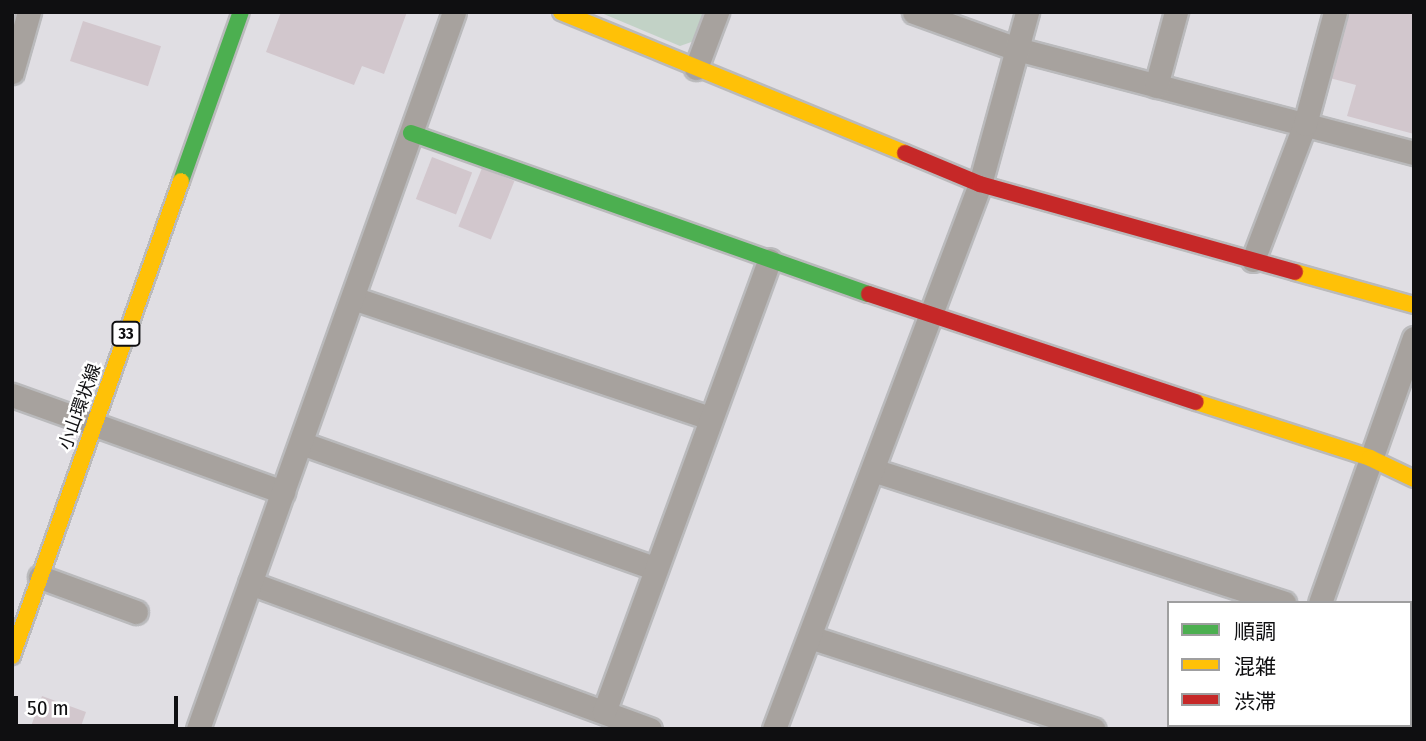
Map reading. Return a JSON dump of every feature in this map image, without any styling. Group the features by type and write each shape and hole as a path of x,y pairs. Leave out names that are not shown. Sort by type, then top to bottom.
{"street":[{"path":"12,72 29,12"},
{"name":"小山環状線","path":"14,644 241,12"},
{"path":"200,728 454,12"},
{"path":"561,12 980,184 1414,305"},
{"path":"696,68 717,12"},
{"path":"914,12 1017,49 1414,153"},
{"path":"774,729 980,184 1027,12"},
{"path":"1156,86 1176,12"},
{"path":"1253,260 1305,124 1335,12"},
{"path":"411,133 931,316 1370,458 1414,479"},
{"path":"604,712 654,568 769,260"},
{"path":"353,298 710,418"},
{"path":"1321,601 1414,338"},
{"path":"12,395 95,422 283,492"},
{"path":"301,443 654,568"},
{"path":"873,470 1278,601"},
{"path":"40,577 136,612"},
{"path":"250,583 650,729"},
{"path":"810,637 1093,729"}],"green space":[{"path":"599,12 706,12 697,40 680,46"}],"building":[{"path":"281,12 407,12 384,74 362,66 354,85 266,52"},
{"path":"1344,12 1414,12 1414,134 1347,116 1356,85 1326,77"},
{"path":"83,21 161,46 148,86 70,61"},
{"path":"432,157 472,172 456,214 416,199"},
{"path":"482,168 514,181 491,240 458,226"},
{"path":"42,696 86,712 80,729 30,729"}],"traffic: fast":[{"path":"181,181 241,12"},
{"path":"411,133 869,294"}],"traffic: slow":[{"path":"561,12 905,153"},
{"path":"12,656 181,181"},
{"path":"1295,272 1414,305"},
{"path":"1196,402 1370,458 1414,479"}],"traffic: jam":[{"path":"905,153 980,184 1295,272"},
{"path":"869,294 1196,402"}]}
